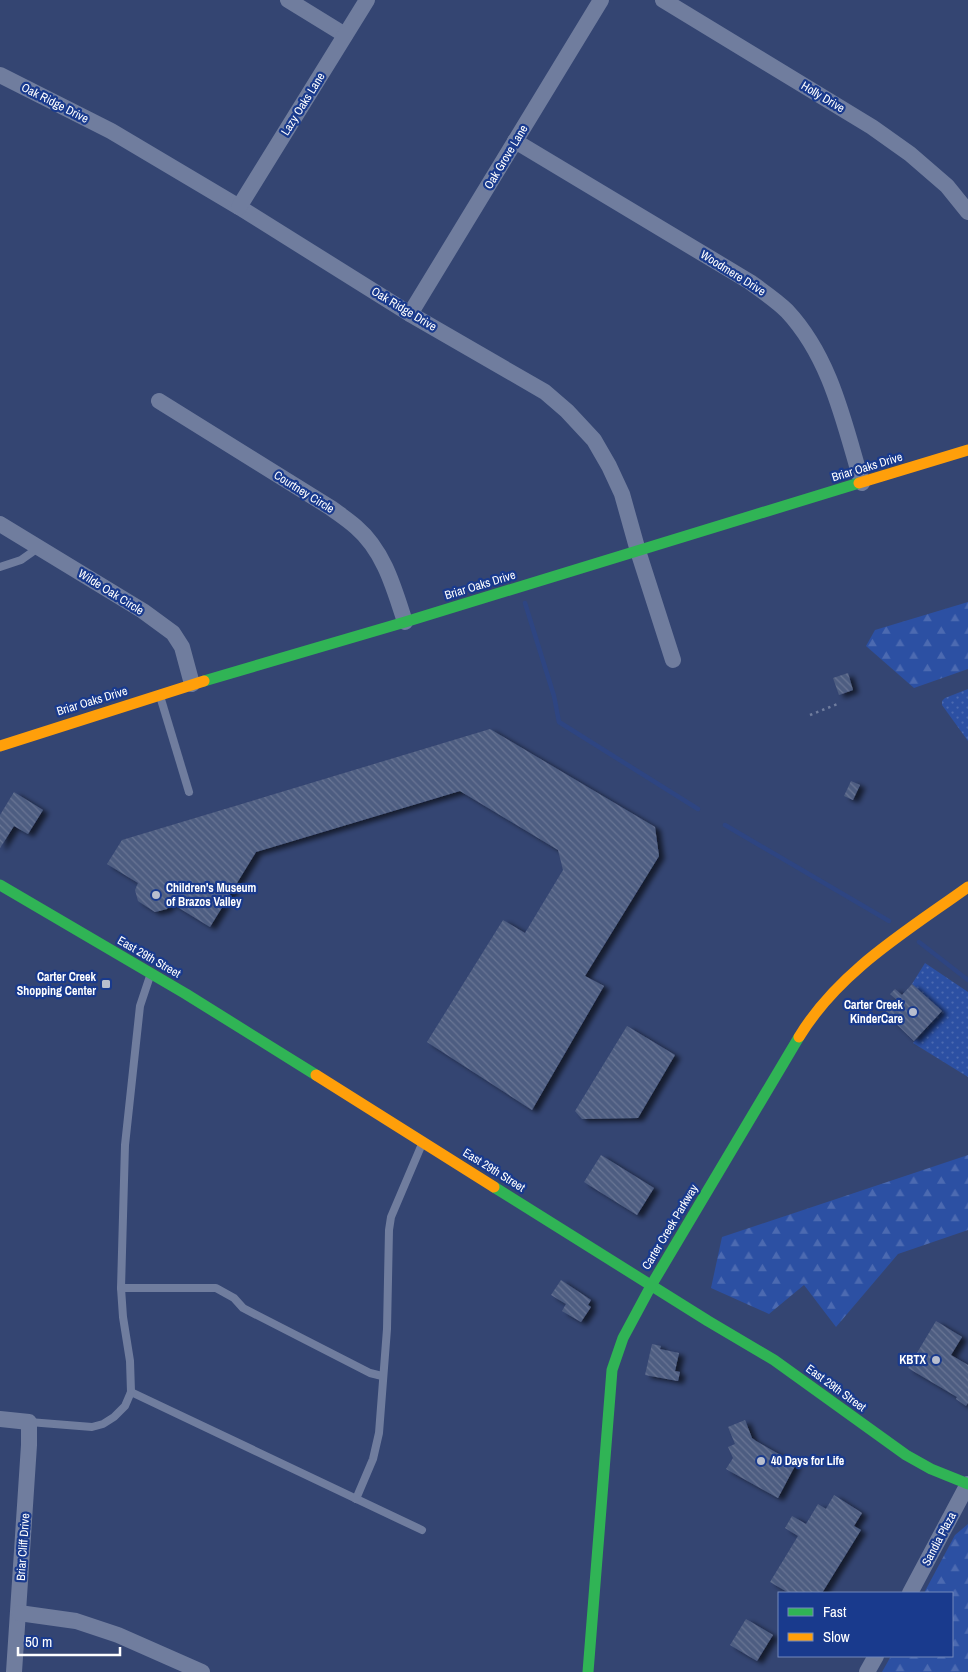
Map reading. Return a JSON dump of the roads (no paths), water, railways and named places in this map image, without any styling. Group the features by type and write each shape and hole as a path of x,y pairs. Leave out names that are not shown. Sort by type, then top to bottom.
{"street":[{"path":"288,0 346,35"},
{"name":"Lazy Oaks Lane","path":"239,207 366,0"},
{"name":"Oak Grove Lane","path":"410,314 601,0"},
{"name":"Holly Drive","path":"663,0 880,132 910,154 947,186 968,212"},
{"name":"Oak Ridge Drive","path":"0,75 112,131 239,207 410,314 545,392 567,411 594,440 622,494 673,660"},
{"name":"Woodmere Drive","path":"515,141 750,282 786,310 821,358 834,390 862,483"},
{"name":"Courtney Circle","path":"159,401 331,508 357,528 389,571 405,622"},
{"name":"Briar Oaks Drive","path":"0,746 192,684 405,622 968,450"},
{"name":"Wilde Oak Circle","path":"0,524 143,611 173,633 182,647 192,684"},
{"name":"East 29th Street","path":"0,885 186,994 774,1360 906,1455 968,1484"},
{"name":"Carter Creek Parkway","path":"588,1672 612,1370 623,1338 652,1284 802,1032 830,994 869,958 968,888"},
{"path":"0,1419 29,1422"},
{"name":"Briar Cliff Drive","path":"14,1672 29,1422"},
{"name":"Sandia Plaza","path":"911,1592 968,1484"},
{"path":"19,1612 76,1621 118,1634 202,1672"},
{"path":"867,1672 875,1657"}],"lane":[{"path":"0,567 20,560 39,548"},
{"path":"160,694 189,792"},
{"path":"29,1422 92,1427 103,1424 114,1417 125,1406 131,1392 130,1361 123,1317 121,1288 125,1144 140,1006 150,974"},
{"path":"356,1499 377,1447 386,1346 391,1217 423,1142"},
{"path":"121,1288 216,1288 234,1298 243,1308 370,1373 382,1376"},
{"path":"131,1392 422,1530"}],"waterway":[{"path":"525,603 554,696 559,722 698,809"},
{"path":"725,825 889,921"},
{"path":"919,942 968,980"}],"place":[{"name":"Children's Museum of Brazos Valley","path":"156,895"},
{"name":"Carter Creek Shopping Center","path":"106,984"},
{"name":"Carter Creek KinderCare","path":"913,1012"},
{"name":"KBTX","path":"936,1360"},
{"name":"40 Days for Life","path":"761,1461"}]}
